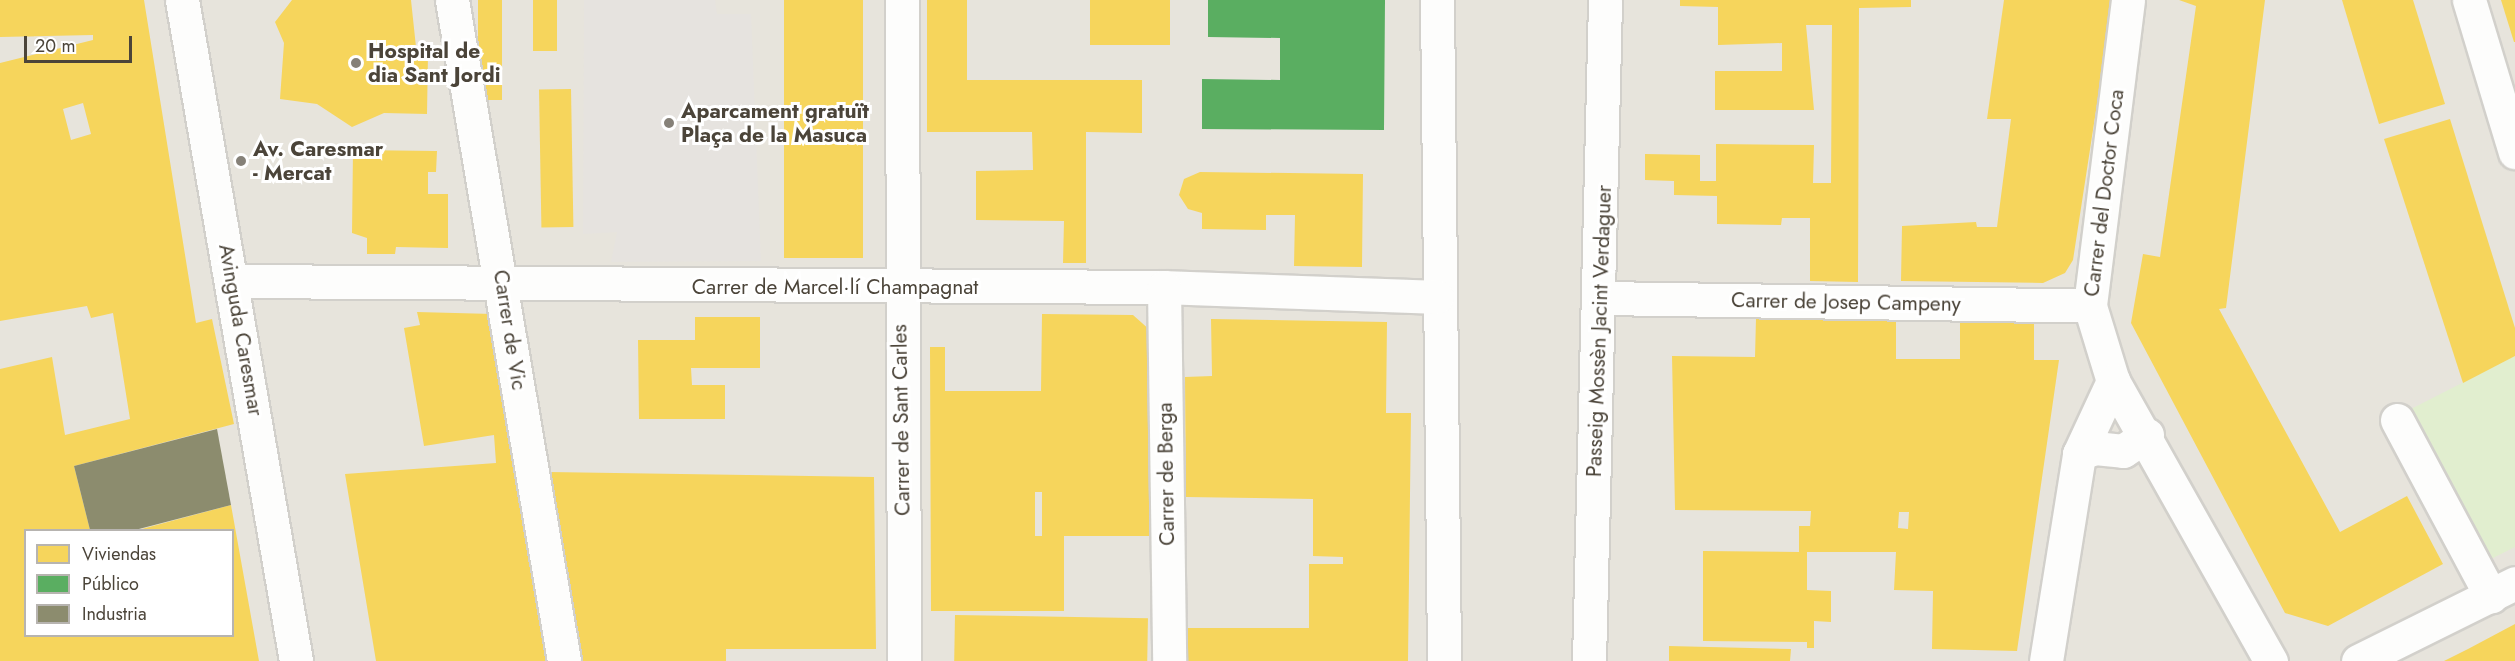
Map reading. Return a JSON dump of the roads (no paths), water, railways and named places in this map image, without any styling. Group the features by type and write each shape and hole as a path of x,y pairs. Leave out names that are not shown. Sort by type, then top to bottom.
{"street":[{"name":"Avinguda Caresmar","path":"182,0 233,281 296,661"},
{"name":"Carrer de Vic","path":"452,0 503,283 564,661"},
{"name":"Carrer de Sant Carles","path":"902,0 900,289 904,661"},
{"path":"1437,0 1437,297 1444,661"},
{"name":"Passeig Mossèn Jacint Verdaguer","path":"1589,661 1601,298 1605,0"},
{"name":"Carrer del Doctor Coca","path":"2128,0 2090,306 2113,381 2147,435 2271,661"},
{"path":"2469,0 2515,152"},
{"name":"Carrer de Marcel·lí Champagnat","path":"233,281 900,289 1164,287 1437,297"},
{"name":"Carrer de Berga","path":"1164,287 1169,661"},
{"name":"Carrer de Josep Campeny","path":"1601,298 2090,306"},
{"path":"2046,661 2079,454 2113,381"},
{"path":"2358,661 2503,590 2397,420"},
{"path":"2079,454 2094,448 2122,451 2147,435"}],"place":[{"name":"Hospital de dia Sant Jordi","path":"356,63"},
{"name":"Aparcament gratuït Plaça de la Masuca","path":"669,123"},
{"name":"Av. Caresmar - Mercat","path":"241,161"}]}
